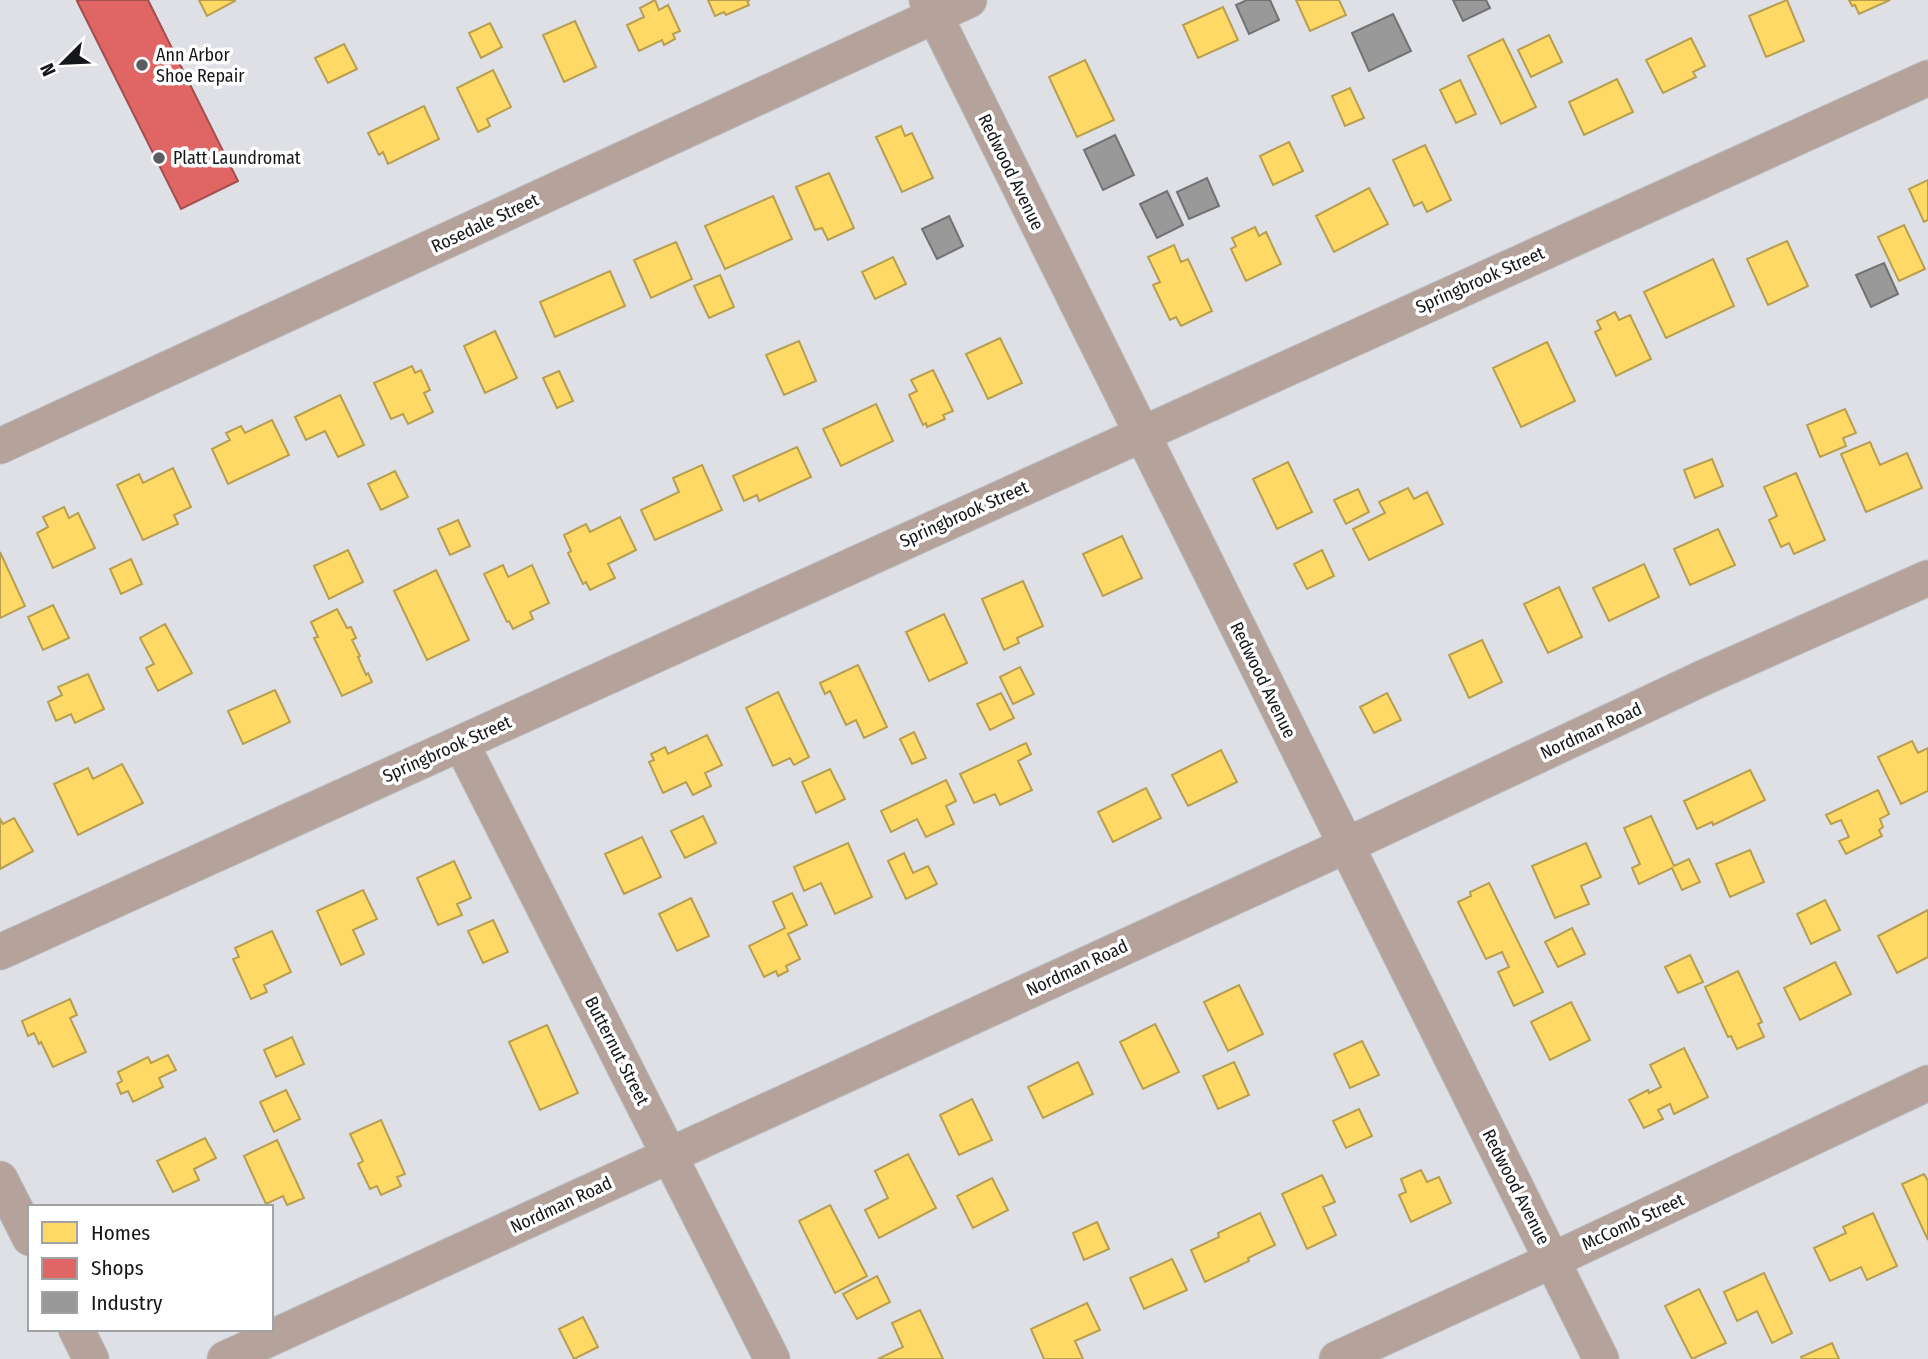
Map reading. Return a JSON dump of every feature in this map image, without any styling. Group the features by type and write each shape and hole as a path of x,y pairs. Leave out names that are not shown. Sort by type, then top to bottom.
{"street":[{"name":"Rosedale Street","path":"0,446 931,8 969,0"},
{"name":"Redwood Avenue","path":"931,8 1601,1359"},
{"name":"Springbrook Street","path":"0,952 1928,78"},
{"name":"Nordman Road","path":"225,1359 1345,846 1705,677 1928,578"},
{"name":"Butternut Street","path":"461,743 772,1359"},
{"name":"McComb Street","path":"1337,1359 1928,1083"},
{"path":"0,1179 28,1234"},
{"path":"77,1331 91,1359"}],"building: Homes":[{"path":"199,0 235,0 235,1 207,16"},
{"path":"655,0 659,10 668,5 680,31 673,34 675,39 664,45 662,40 639,51 627,25 644,17 640,8"},
{"path":"708,0 750,0 747,1 749,5 726,15 724,12 715,16"},
{"path":"1296,0 1339,0 1346,15 1310,31"},
{"path":"1787,0 1804,41 1766,57 1749,16"},
{"path":"1849,0 1890,0 1859,14"},
{"path":"1223,7 1238,40 1198,58 1183,25"},
{"path":"575,21 596,67 564,82 543,35"},
{"path":"490,23 502,47 481,58 469,33"},
{"path":"1549,35 1562,62 1531,77 1518,50"},
{"path":"1691,38 1705,66 1693,72 1696,77 1663,93 1646,60"},
{"path":"1503,39 1536,107 1501,124 1468,56"},
{"path":"344,44 357,69 328,83 315,58"},
{"path":"1085,60 1114,120 1077,137 1049,77"},
{"path":"493,70 511,107 487,119 490,126 478,132 457,88"},
{"path":"1617,79 1633,112 1584,135 1569,102"},
{"path":"1460,80 1476,114 1456,123 1440,90"},
{"path":"1350,88 1364,118 1345,126 1332,96"},
{"path":"424,106 439,139 388,164 383,152 379,155 368,133"},
{"path":"901,126 905,136 912,133 933,178 902,192 876,137"},
{"path":"1289,142 1303,171 1273,185 1260,156"},
{"path":"1425,145 1451,200 1427,212 1422,202 1414,206 1393,160"},
{"path":"829,173 854,228 828,240 822,228 815,230 796,187"},
{"path":"1928,180 1928,220 1924,222 1909,189"},
{"path":"1369,188 1388,224 1334,252 1316,216"},
{"path":"773,196 792,239 725,269 705,226"},
{"path":"1904,225 1925,269 1899,281 1878,237"},
{"path":"1255,227 1259,236 1266,232 1281,264 1246,281 1231,249 1236,246 1232,238"},
{"path":"1787,241 1808,286 1768,305 1747,259"},
{"path":"676,242 692,279 651,298 634,260"},
{"path":"1174,245 1181,262 1188,259 1212,311 1181,326 1176,317 1170,320 1153,285 1160,282 1148,257"},
{"path":"893,257 906,284 875,299 862,272"},
{"path":"1713,259 1734,306 1666,338 1644,292"},
{"path":"610,271 625,306 555,337 540,302"},
{"path":"720,275 734,307 709,318 694,286"},
{"path":"1615,312 1619,320 1630,315 1651,359 1616,376 1595,332 1601,329 1597,321"},
{"path":"495,331 517,378 485,393 464,346"},
{"path":"1000,338 1022,383 988,399 966,354"},
{"path":"799,341 816,381 784,395 766,355"},
{"path":"1547,342 1575,401 1521,427 1493,368"},
{"path":"412,366 415,373 421,370 430,390 424,393 433,412 408,424 403,414 391,419 374,383"},
{"path":"933,370 953,411 943,415 945,419 927,427 926,423 923,425 909,395 917,391 911,380"},
{"path":"559,371 573,401 557,408 543,378"},
{"path":"340,395 364,445 338,457 325,431 306,440 295,417"},
{"path":"876,404 893,441 841,466 823,429"},
{"path":"1845,409 1856,433 1843,438 1846,446 1820,457 1807,425"},
{"path":"272,420 289,455 228,484 212,449 230,440 226,433 241,426 245,433"},
{"path":"1870,442 1880,465 1907,453 1922,488 1866,512 1841,454"},
{"path":"797,447 811,477 759,501 757,495 744,501 733,476"},
{"path":"1712,459 1723,486 1695,498 1684,470"},
{"path":"1288,462 1312,512 1277,529 1253,479"},
{"path":"702,465 722,510 655,540 641,510 679,492 673,478"},
{"path":"173,468 191,507 174,515 178,524 143,540 117,485 139,474 143,483"},
{"path":"395,471 408,497 381,510 368,484"},
{"path":"1796,473 1825,540 1794,554 1789,543 1781,547 1769,520 1777,516 1764,487"},
{"path":"1408,488 1414,499 1427,492 1443,524 1369,560 1353,529 1385,513 1379,502"},
{"path":"1358,489 1369,512 1346,524 1334,500"},
{"path":"64,507 69,518 78,513 95,548 53,568 37,533 48,527 43,517"},
{"path":"620,517 636,550 608,564 615,578 590,590 586,582 583,584 568,553 571,551 564,535 586,524 590,532"},
{"path":"458,520 470,546 450,555 438,529"},
{"path":"1718,529 1735,565 1690,585 1674,549"},
{"path":"1122,536 1142,578 1103,596 1083,554"},
{"path":"348,550 363,582 329,599 314,566"},
{"path":"1322,550 1334,576 1307,589 1294,564"},
{"path":"0,552 25,606 0,618"},
{"path":"131,559 142,584 121,594 110,569"},
{"path":"1644,564 1659,597 1609,621 1593,588"},
{"path":"503,565 508,577 532,565 549,603 530,612 533,619 513,629 484,574"},
{"path":"436,570 469,640 427,660 394,591"},
{"path":"1023,581 1043,626 1017,638 1019,643 1004,650 982,599"},
{"path":"1559,587 1582,637 1548,653 1524,604"},
{"path":"53,605 69,638 43,650 28,617"},
{"path":"337,609 347,628 351,627 356,638 352,640 360,656 358,657 372,682 342,696 314,638 318,637 311,622"},
{"path":"944,614 967,663 929,681 906,632"},
{"path":"165,624 192,673 158,691 146,668 154,664 140,638"},
{"path":"1482,640 1502,682 1469,698 1449,655"},
{"path":"858,665 887,727 864,738 856,720 846,725 830,691 825,694 820,683"},
{"path":"1020,667 1034,694 1013,704 1000,677"},
{"path":"88,674 104,709 75,723 71,714 56,721 48,702 62,695 58,687"},
{"path":"275,690 290,722 243,744 228,711"},
{"path":"778,692 809,757 794,765 790,758 773,766 746,708"},
{"path":"1001,693 1014,718 990,730 977,704"},
{"path":"1387,693 1401,720 1374,733 1360,707"},
{"path":"914,732 926,758 912,764 900,739"},
{"path":"707,735 722,765 705,773 711,786 693,795 686,782 663,793 649,762 654,760 651,754 665,747 668,754"},
{"path":"1912,741 1918,753 1928,748 1928,791 1901,804 1878,757"},
{"path":"1026,743 1031,754 1018,761 1032,790 1000,805 995,794 974,803 960,774"},
{"path":"1221,750 1237,782 1188,806 1172,775"},
{"path":"122,764 143,803 78,835 54,784 88,768 93,779"},
{"path":"830,769 845,799 816,813 802,782"},
{"path":"1750,770 1765,800 1713,825 1712,822 1697,829 1684,801"},
{"path":"946,780 956,801 946,806 954,824 926,837 917,819 891,832 881,811"},
{"path":"1146,788 1161,818 1113,842 1098,812"},
{"path":"1878,790 1889,814 1880,819 1883,827 1879,830 1882,836 1846,854 1839,841 1849,837 1841,820 1831,824 1826,815"},
{"path":"703,816 716,843 685,858 671,831"},
{"path":"1651,816 1674,866 1689,859 1700,882 1682,890 1672,868 1639,884 1632,868 1640,864 1624,828"},
{"path":"14,818 33,851 0,869 0,819 3,824"},
{"path":"642,837 661,877 624,894 605,854"},
{"path":"848,843 872,897 835,914 821,883 804,891 794,867"},
{"path":"1586,843 1601,877 1581,886 1589,904 1555,918 1532,866"},
{"path":"1750,850 1764,882 1730,897 1716,864"},
{"path":"904,853 913,873 928,866 937,884 906,899 888,861"},
{"path":"454,861 471,898 457,904 462,915 438,925 417,878"},
{"path":"1489,883 1543,992 1514,1006 1498,972 1509,967 1502,952 1486,959 1458,902 1471,896 1470,892"},
{"path":"363,890 377,919 353,930 364,954 341,965 317,911"},
{"path":"792,893 807,925 788,934 800,959 786,966 788,971 778,976 776,971 764,977 749,946 785,928 773,902"},
{"path":"691,898 709,936 677,951 659,914"},
{"path":"1825,900 1840,930 1811,944 1797,914"},
{"path":"1928,910 1928,957 1897,973 1878,936"},
{"path":"493,920 508,952 483,963 468,931"},
{"path":"1572,928 1585,954 1558,967 1545,942"},
{"path":"272,931 291,972 264,985 267,992 251,999 233,959 239,957 235,948"},
{"path":"1690,955 1703,982 1678,993 1665,967"},
{"path":"1835,962 1851,994 1800,1020 1784,988"},
{"path":"1738,971 1762,1022 1758,1024 1764,1037 1737,1049 1731,1036 1728,1037 1705,987"},
{"path":"1239,985 1263,1034 1228,1051 1204,1002"},
{"path":"70,999 77,1015 70,1018 86,1052 53,1067 41,1042 39,1044 34,1033 28,1036 22,1021"},
{"path":"1571,1002 1590,1040 1550,1060 1531,1022"},
{"path":"1155,1024 1179,1072 1143,1089 1120,1042"},
{"path":"547,1025 578,1093 540,1110 509,1042"},
{"path":"292,1037 304,1064 276,1077 264,1050"},
{"path":"1362,1041 1379,1075 1350,1088 1334,1054"},
{"path":"1684,1048 1708,1097 1674,1114 1670,1104 1658,1110 1663,1119 1644,1128 1629,1100 1648,1090 1649,1093 1661,1087 1650,1065"},
{"path":"168,1055 176,1070 159,1078 163,1087 133,1102 128,1091 121,1094 117,1084 122,1081 118,1072 148,1057 151,1063"},
{"path":"1078,1062 1093,1094 1043,1118 1028,1087"},
{"path":"1234,1062 1249,1095 1218,1109 1203,1076"},
{"path":"286,1090 300,1119 274,1132 260,1102"},
{"path":"972,1099 992,1140 959,1155 940,1115"},
{"path":"1359,1109 1372,1136 1346,1148 1333,1121"},
{"path":"381,1120 405,1174 397,1177 401,1186 381,1195 377,1186 370,1189 358,1164 363,1161 350,1134"},
{"path":"205,1138 216,1158 194,1169 199,1180 173,1192 157,1161"},
{"path":"277,1140 304,1198 287,1205 283,1196 266,1204 244,1156"},
{"path":"908,1154 936,1208 879,1238 865,1210 888,1198 875,1171"},
{"path":"1421,1170 1427,1182 1439,1177 1451,1203 1411,1222 1399,1195 1406,1192 1401,1179"},
{"path":"1924,1174 1928,1181 1928,1240 1902,1184"},
{"path":"1322,1175 1335,1202 1323,1207 1336,1235 1307,1249 1282,1194"},
{"path":"992,1178 1008,1210 973,1228 957,1196"},
{"path":"830,1205 867,1276 835,1293 799,1221"},
{"path":"1260,1213 1275,1245 1205,1282 1191,1250 1219,1237 1218,1233"},
{"path":"1873,1213 1897,1266 1867,1280 1861,1267 1830,1281 1814,1248 1846,1233 1843,1227"},
{"path":"1097,1222 1109,1249 1084,1260 1073,1233"},
{"path":"1172,1259 1187,1290 1144,1309 1130,1278"},
{"path":"1764,1273 1792,1333 1772,1343 1757,1311 1737,1321 1724,1292"},
{"path":"877,1276 890,1302 857,1319 843,1294"},
{"path":"1699,1289 1726,1343 1692,1359 1665,1306"},
{"path":"1087,1303 1100,1330 1075,1341 1083,1359 1044,1359 1031,1329"},
{"path":"920,1310 943,1359 878,1359 903,1347 892,1323"},
{"path":"583,1317 598,1347 574,1359 559,1329"},
{"path":"1832,1343 1839,1359 1801,1357"}],"building: Shops":[{"path":"148,0 238,181 181,209 77,1"}],"building: Industry":[{"path":"1247,0 1270,0 1279,20 1249,34 1236,5"},
{"path":"1453,0 1486,0 1490,8 1463,21"},
{"path":"1393,14 1411,51 1369,71 1352,33"},
{"path":"1115,135 1134,175 1103,190 1084,150"},
{"path":"1207,178 1219,206 1189,219 1177,192"},
{"path":"1167,191 1183,225 1157,238 1140,204"},
{"path":"949,216 963,246 937,259 922,229"},
{"path":"1884,263 1898,294 1871,307 1856,275"}],"place":[{"name":"Ann Arbor Shoe Repair","path":"142,65"},
{"name":"Platt Laundromat","path":"159,158"}]}
